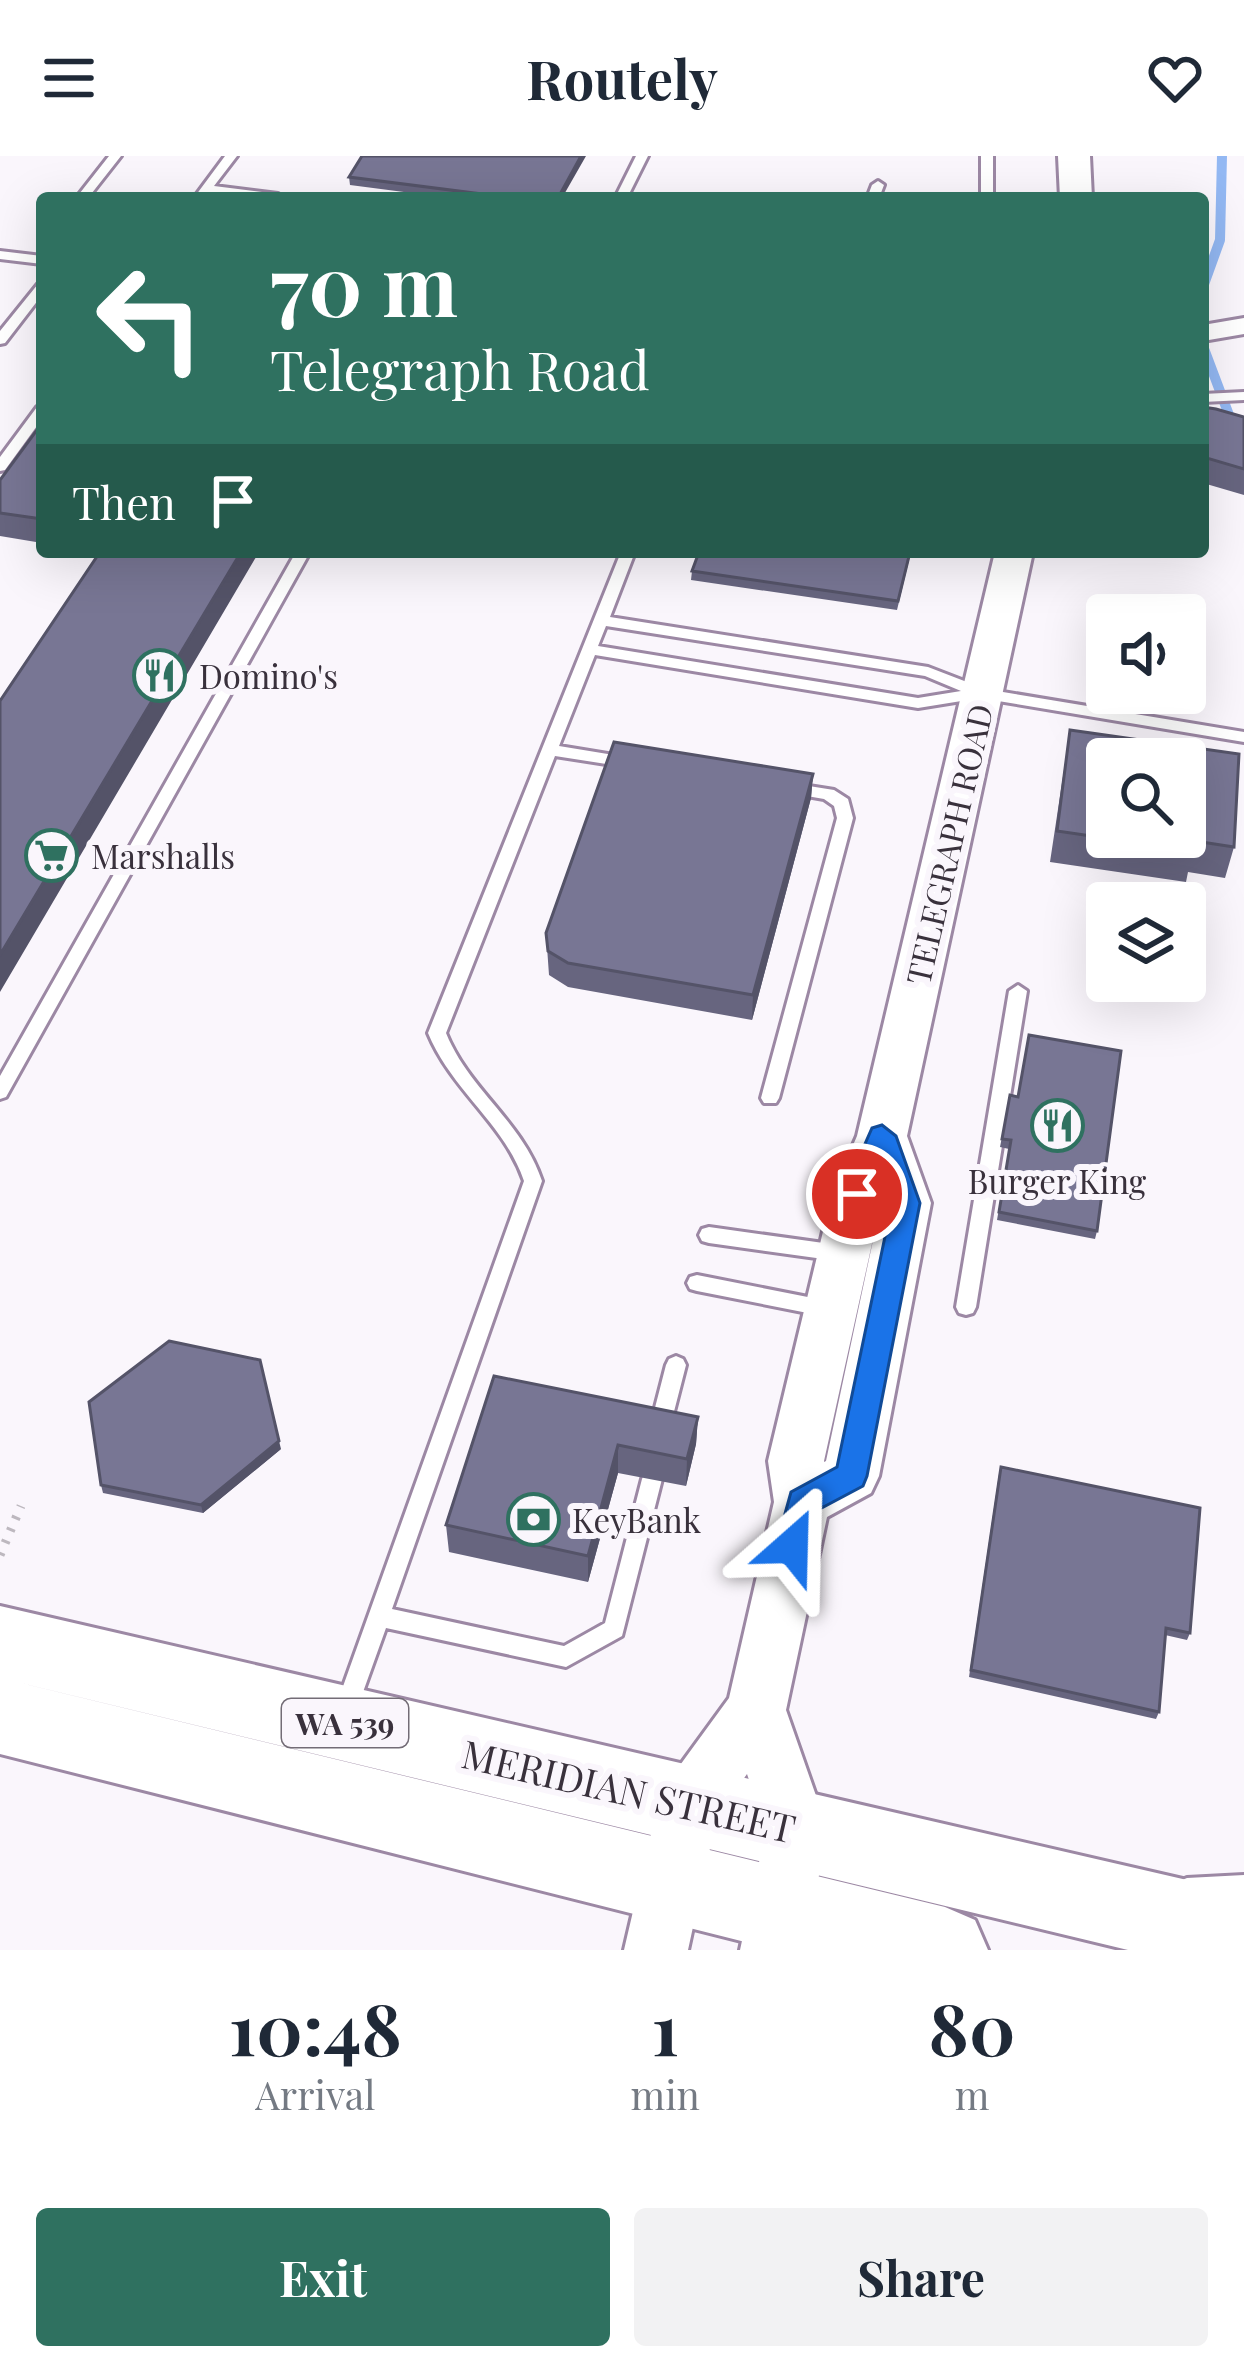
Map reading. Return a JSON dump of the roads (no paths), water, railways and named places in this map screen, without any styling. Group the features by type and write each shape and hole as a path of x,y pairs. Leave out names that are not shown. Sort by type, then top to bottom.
{"highway":[{"name":"MERIDIAN STREET","path":"0,1642 341,1722 776,1930 945,1950"},
{"name":"MERIDIAN STREET","path":"0,1716 672,1879 797,1830 1216,1920"}],"street":[{"path":"1074,156 1076,192"},
{"name":"TELEGRAPH ROAD","path":"756,1710 802,1502 796,1461 857,1194 882,1136 1013,558"},
{"path":"802,1502 851,1476 906,1203 882,1136"},
{"path":"756,1710 797,1830 776,1930"},
{"path":"672,1879 756,1710"}],"lane":[{"path":"87,192 116,156"},
{"path":"204,192 231,156"},
{"path":"624,192 642,156"},
{"path":"987,156 988,192"},
{"path":"0,255 36,256"},
{"path":"0,340 36,295"},
{"path":"1209,398 1244,396"},
{"path":"0,467 36,418"},
{"path":"0,1092 300,558"},
{"path":"341,1722 533,1181 528,1159 444,1057 436,1033 626,558"},
{"path":"601,620 928,672 982,694 1244,737"},
{"path":"589,649 919,704 982,694"},
{"path":"549,750 642,765"},
{"path":"770,1099 845,818 842,803 829,794 782,787"},
{"path":"966,1307 1018,991"},
{"path":"710,1235 843,1254"},
{"path":"697,1283 830,1310"},
{"path":"658,1436 676,1365"},
{"path":"377,1616 566,1657 614,1629 652,1479"}],"waterway":[{"path":"1209,270 1220,240 1222,156"},
{"path":"1209,362 1232,423 1244,425"}],"place":[{"name":"Domino's","path":"160,675"},
{"name":"Marshalls","path":"52,855"},
{"name":"Burger King","path":"1057,1126"},
{"name":"KeyBank","path":"533,1519"}]}
